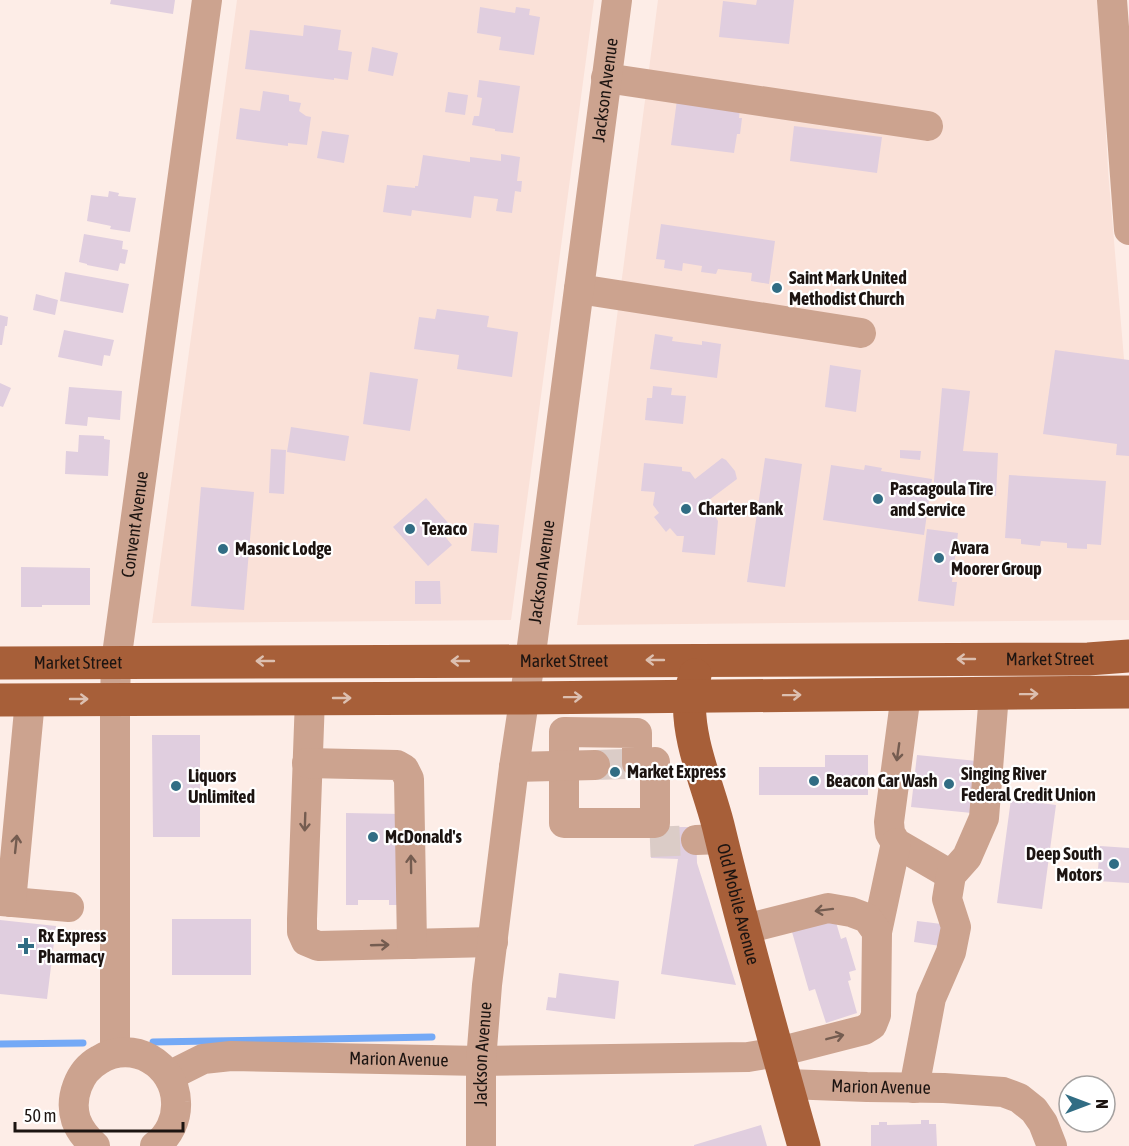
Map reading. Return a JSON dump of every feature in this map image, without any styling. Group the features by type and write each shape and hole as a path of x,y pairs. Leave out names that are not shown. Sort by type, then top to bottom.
{"main road":[{"name":"Market Street","path":"0,663 1088,659 1129,656"},
{"name":"Old Mobile Avenue","path":"700,660 690,696 691,721 699,761 709,840 745,929 804,1146"},
{"name":"Market Street","path":"15,700 1129,692"}],"street":[{"name":"Convent Avenue","path":"115,1053 116,662 207,0"},
{"name":"Jackson Avenue","path":"481,1146 482,1061 487,985 617,0"},
{"path":"1112,0 1129,230"},
{"path":"606,78 928,126"},
{"path":"579,289 861,333"},
{"path":"906,694 889,822 890,833 896,843 951,875"},
{"path":"914,1088 931,998 951,952 956,927 946,898 951,875 967,857 984,818 994,694"},
{"path":"604,733 605,697"},
{"path":"310,698 302,919 302,932 306,941 318,946 493,942"},
{"path":"15,700 5,901 69,907"},
{"path":"564,732 637,733 639,763 655,823 564,823 564,732"},
{"path":"639,763 699,761"},
{"path":"307,763 397,765 404,769 409,779 412,944"},
{"path":"514,767 595,765"},
{"path":"622,823 624,836 632,840 650,842"},
{"path":"877,932 896,843"},
{"path":"745,929 828,908 851,912 867,918 877,932"},
{"name":"Marion Avenue","path":"169,1076 203,1059 231,1056 482,1061 748,1057 778,1052 864,1030 872,1025 876,1015 877,932"},
{"path":"95,1146 84,1136 76,1120 74,1103 77,1086 86,1071 99,1060 115,1053 131,1053 146,1057 159,1065 169,1076 176,1093 176,1110 172,1127 162,1141 155,1146"},
{"name":"Marion Avenue","path":"787,1083 1003,1092 1019,1098 1034,1110 1043,1123 1052,1146"}],"shaded area":[{"path":"237,0 594,0 511,620 152,623"},
{"path":"658,0 1099,0 1108,170 1129,418 1129,620 577,625"}],"building":[{"path":"111,0 175,0 173,14 110,4"},
{"path":"757,0 794,0 789,44 719,37 723,1 756,5"},
{"path":"480,7 515,13 516,7 530,9 529,15 540,17 534,55 499,50 501,37 477,33"},
{"path":"304,25 341,30 338,50 352,52 348,80 245,69 250,30 303,36"},
{"path":"372,47 398,53 393,76 368,71"},
{"path":"479,80 520,86 513,133 472,125 474,116 479,116 482,98 477,97"},
{"path":"263,91 289,95 289,101 301,103 299,111 311,117 307,145 288,143 288,146 236,139 240,108 260,111"},
{"path":"448,92 468,95 465,115 445,112"},
{"path":"678,92 741,100 740,134 737,134 734,153 671,145"},
{"path":"794,126 882,137 877,173 790,161"},
{"path":"322,131 349,135 344,163 317,158"},
{"path":"501,154 520,157 517,181 522,181 521,192 515,191 512,213 496,211 498,199 474,196 471,218 412,210 411,216 383,212 387,185 415,188 418,186 423,155 470,162 470,157 501,161"},
{"path":"109,191 119,193 118,196 136,198 130,232 110,229 111,226 87,221 91,195 108,197"},
{"path":"661,224 775,241 769,284 751,281 752,273 718,269 716,274 701,272 702,266 683,263 682,271 664,268 665,260 656,259"},
{"path":"84,234 123,241 122,249 128,250 125,264 120,263 118,271 79,262"},
{"path":"65,272 129,284 123,313 60,301"},
{"path":"36,294 58,300 55,315 33,310"},
{"path":"437,309 489,316 487,327 518,332 512,377 457,369 459,355 414,349 419,317 435,319"},
{"path":"0,315 8,317 2,345 0,345"},
{"path":"64,330 114,340 110,356 104,355 102,366 58,357"},
{"path":"655,334 673,337 672,341 702,345 702,341 721,344 717,378 650,369"},
{"path":"1055,350 1129,360 1129,456 1116,455 1117,444 1043,434"},
{"path":"830,365 861,370 856,412 825,407"},
{"path":"370,372 418,379 410,431 363,424"},
{"path":"0,383 11,388 3,407 0,406"},
{"path":"653,386 672,388 671,395 686,396 683,424 645,420 647,398 652,398"},
{"path":"69,387 122,391 120,420 88,417 87,426 65,424"},
{"path":"942,388 970,391 963,451 998,453 996,496 933,492"},
{"path":"291,427 349,436 345,461 287,452"},
{"path":"79,435 104,436 104,439 110,440 108,476 65,474 66,451 78,452"},
{"path":"271,449 286,450 284,494 269,493"},
{"path":"900,450 921,451 920,460 900,458"},
{"name":"Charter Bank","path":"722,458 735,471 737,479 709,500 718,512 714,515 718,521 715,555 682,552 684,536 677,536 670,528 666,532 654,517 659,513 653,505 655,492 641,491 644,463 682,467 682,471 690,472 695,479"},
{"path":"765,458 802,464 785,587 747,582"},
{"name":"Pascagoula Tire and Service","path":"831,465 864,470 865,465 882,468 881,471 932,479 924,535 823,520"},
{"path":"1009,475 1106,481 1101,545 1087,544 1087,549 1067,548 1067,543 1041,541 1040,546 1021,544 1021,539 1005,538"},
{"name":"Masonic Lodge","path":"201,487 254,492 244,610 191,606"},
{"path":"426,498 450,525 442,533 452,545 428,566 393,527"},
{"path":"474,523 499,525 497,553 471,551"},
{"name":"Avara Moorer Group","path":"927,529 958,533 952,582 957,582 954,606 918,601"},
{"path":"21,567 90,568 90,605 21,607"},
{"path":"415,581 440,581 441,604 415,604"},
{"name":"Liquors Unlimited","path":"152,735 200,735 200,837 153,837"},
{"name":"Beacon Car Wash","path":"825,755 868,755 868,795 759,795 759,767 825,767"},
{"name":"Singing River Federal Credit Union","path":"917,755 987,762 982,814 911,807"},
{"path":"1011,799 1056,805 1042,909 997,903"},
{"name":"McDonald's","path":"346,813 401,814 401,905 389,905 389,900 358,900 358,905 346,905"},
{"path":"650,827 696,827 697,863 736,985 661,974 678,859 651,858"},
{"name":"Deep South Motors","path":"1100,846 1129,848 1129,883 1097,881"},
{"path":"172,919 251,919 251,975 172,975"},
{"path":"835,919 841,939 846,937 856,970 849,972 851,980 848,981 857,1013 826,1023 815,989 809,991 792,932"},
{"path":"0,920 56,926 47,999 0,994"},
{"path":"917,921 950,925 947,947 914,942"},
{"path":"559,973 619,981 615,1019 546,1010 548,997 556,998"},
{"path":"921,1120 929,1120 929,1124 936,1124 937,1146 871,1146 871,1125 879,1125 879,1122 887,1122 887,1125 921,1124"},
{"path":"761,1125 767,1146 694,1146 694,1145"}],"waterway":[{"path":"153,1042 432,1037"},
{"path":"0,1044 83,1043"}],"tunnel":[{"path":"595,765 625,764"},
{"path":"650,842 696,840"}],"place":[{"name":"Saint Mark United Methodist Church","path":"777,288"},
{"name":"Pascagoula Tire and Service","path":"878,499"},
{"name":"Charter Bank","path":"686,509"},
{"name":"Texaco","path":"410,529"},
{"name":"Masonic Lodge","path":"223,549"},
{"name":"Avara Moorer Group","path":"939,558"},
{"name":"Market Express","path":"615,772"},
{"name":"Beacon Car Wash","path":"814,781"},
{"name":"Singing River Federal Credit Union","path":"949,784"},
{"name":"Liquors Unlimited","path":"176,786"},
{"name":"McDonald's","path":"373,837"},
{"name":"Deep South Motors","path":"1114,864"},
{"name":"Rx Express Pharmacy","path":"26,946"}]}
